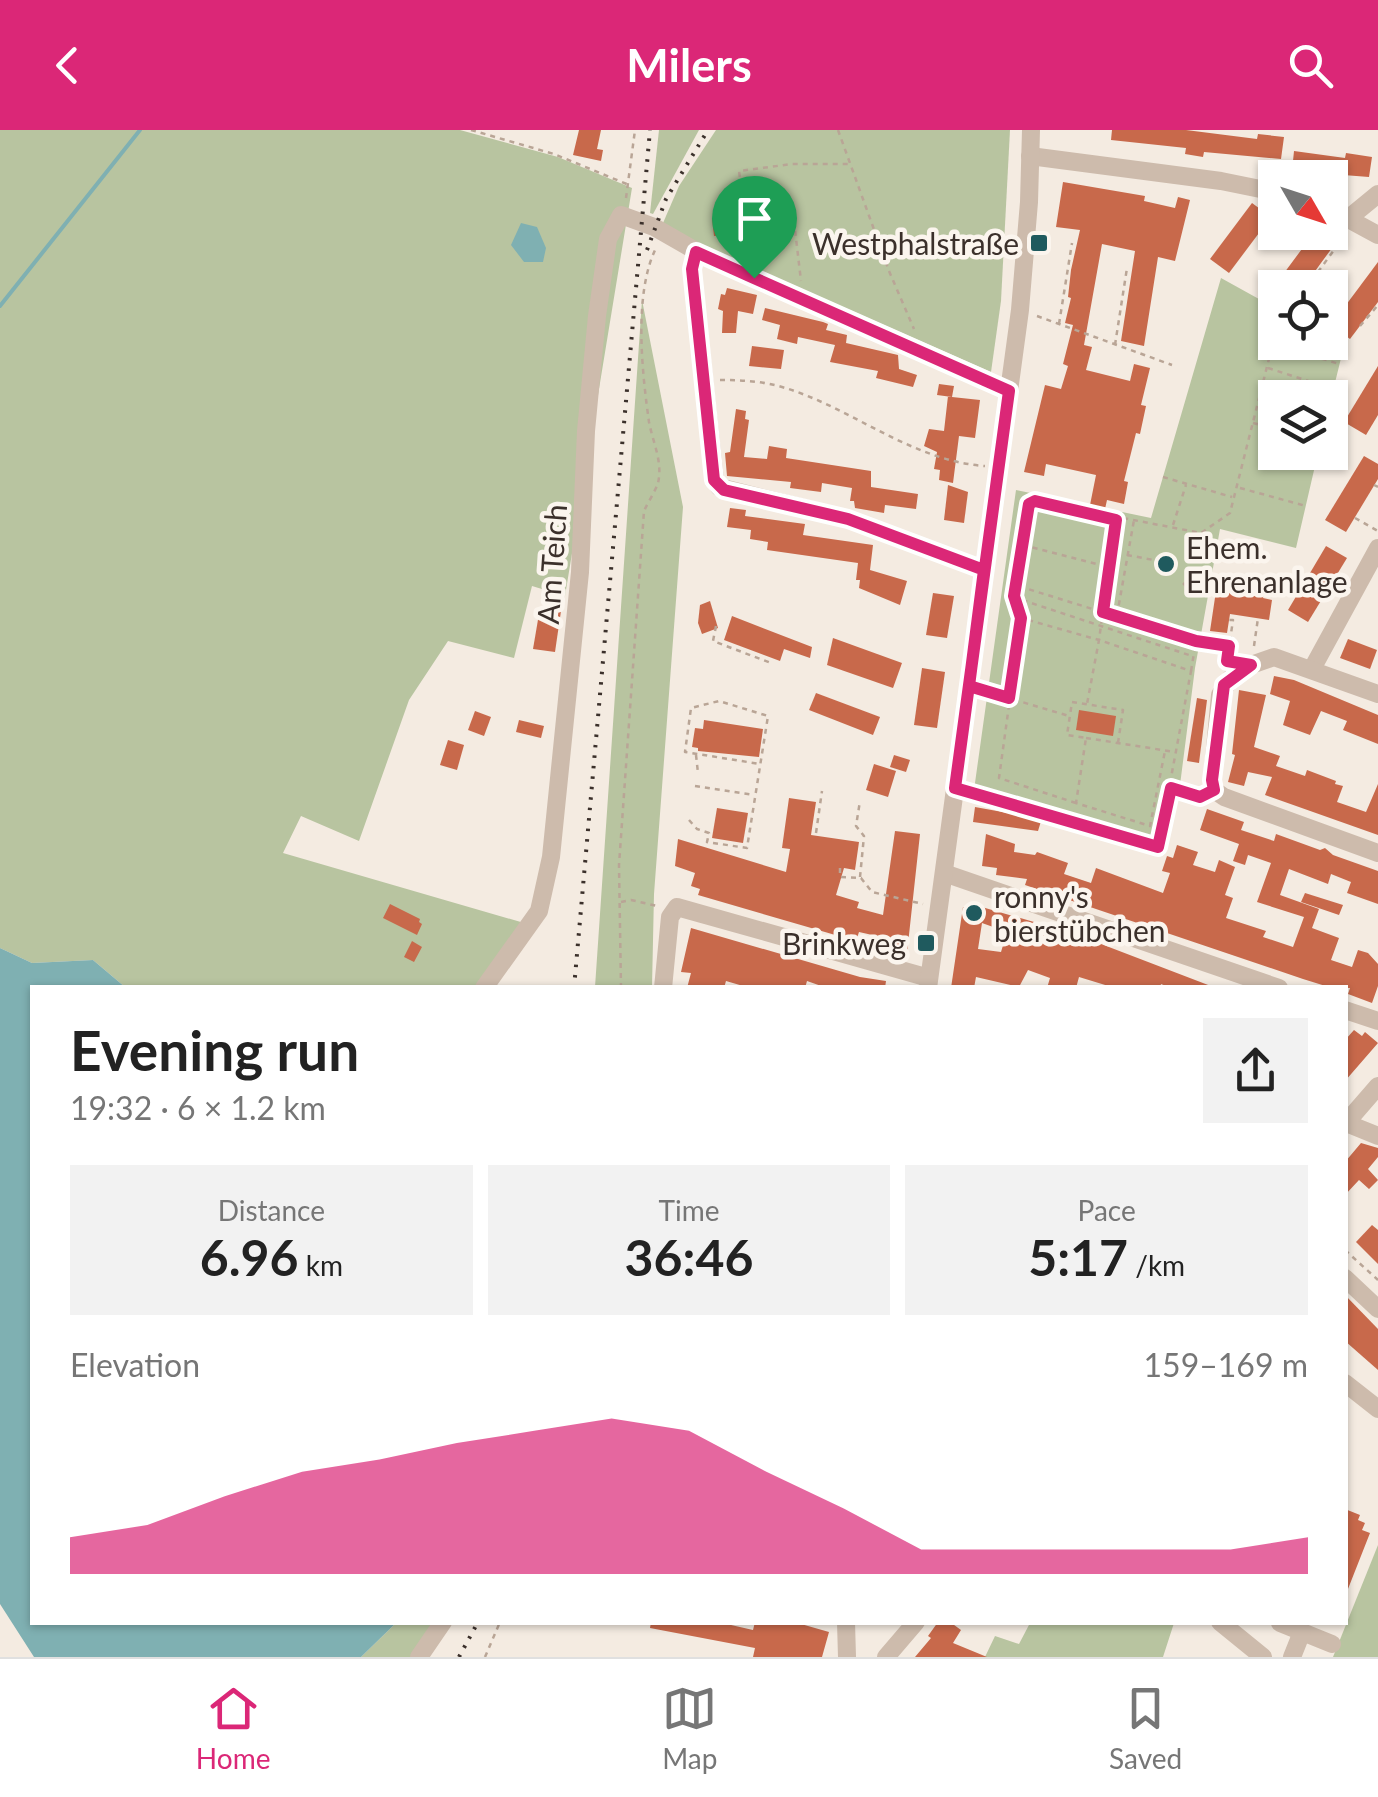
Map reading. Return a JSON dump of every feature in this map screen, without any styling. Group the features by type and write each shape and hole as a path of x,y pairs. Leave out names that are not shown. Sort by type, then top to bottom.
{"street":[{"path":"663,985 672,910 681,907 929,983 1020,310 1031,130"},
{"path":"1030,156 1258,189"},
{"path":"1353,219 1378,194"},
{"path":"621,215 1009,391"},
{"name":"Am Teich","path":"486,985 539,911 551,857 580,572 586,431 597,316 608,238 621,215"},
{"path":"1348,217 1378,235"},
{"path":"696,252 692,269 714,480 719,486 848,519 984,570"},
{"path":"1312,668 1378,548"},
{"path":"1378,694 1280,657 1251,665 1224,685 1213,785 1224,797 1378,853"},
{"path":"944,873 1269,985"},
{"path":"1348,1011 1378,1022"},
{"path":"1348,1121 1378,1086"},
{"path":"1348,1125 1378,1136"},
{"path":"1348,1281 1378,1309"},
{"path":"1348,1384 1378,1409"},
{"path":"418,1657 441,1625"},
{"path":"846,1625 847,1657"},
{"path":"886,1657 913,1625"},
{"path":"1224,1625 1262,1657"},
{"path":"1283,1625 1332,1644"},
{"path":"1292,1657 1302,1632"}],"path":[{"path":"471,130 554,154 629,185"},
{"path":"621,215 629,185 635,130"},
{"path":"838,130 925,354"},
{"path":"754,278 739,171 792,164 848,164"},
{"path":"1318,270 1353,219"},
{"path":"794,221 803,298"},
{"path":"621,985 627,731 644,510 658,486 660,462 645,394 643,290 650,259 668,234"},
{"path":"1060,324 1072,243"},
{"path":"1115,344 1126,268"},
{"path":"1360,326 1378,305"},
{"path":"1020,310 1172,365"},
{"path":"1264,380 1269,360"},
{"path":"1327,360 1340,364"},
{"path":"1267,368 1305,380"},
{"path":"703,380 754,380 782,387 935,456 1000,468"},
{"path":"1165,751 1150,826 999,778 1021,618 1014,596 1029,504 1035,501 1116,520 1201,533 1230,513 1258,403"},
{"path":"1253,423 1258,424"},
{"path":"1163,477 1234,498"},
{"path":"1172,527 1187,484"},
{"path":"1237,487 1306,506"},
{"path":"1354,518 1378,531"},
{"path":"1086,704 1116,520"},
{"path":"1116,616 1134,520"},
{"path":"1022,545 1109,568"},
{"path":"1127,555 1159,561"},
{"path":"1183,582 1187,587"},
{"path":"1016,585 1196,641 1229,646"},
{"path":"1014,596 1193,657"},
{"path":"1021,618 1191,671"},
{"path":"1229,620 1233,620 1227,661 1251,665 1258,618"},
{"path":"716,626 713,641 771,663"},
{"path":"955,788 1158,847 1196,641"},
{"path":"969,686 1070,716"},
{"path":"689,820 697,829 709,832 708,842 747,848 768,716 719,701 691,708 685,752 760,764"},
{"path":"1118,743 1123,710 1072,702 1067,735 1165,751 1177,752"},
{"path":"1076,803 1086,738"},
{"path":"696,755 698,774"},
{"path":"1171,788 1200,797 1213,785"},
{"path":"695,786 755,795"},
{"path":"816,834 822,791"},
{"path":"860,801 856,826 864,836 860,878 872,892 940,905"},
{"path":"840,868 840,877 860,878"},
{"path":"620,902 631,900 672,910"},
{"path":"1348,1253 1378,1280"},
{"path":"485,1657 499,1625"}],"green space":[{"path":"0,130 460,130 558,157 632,188 565,596 532,586 514,658 448,641 409,700 359,841 301,816 283,853 531,925 486,985 123,985 93,960 32,963 0,948"},
{"path":"659,130 699,130 653,214 650,213"},
{"path":"716,130 1010,130 1001,301 991,372 699,244 663,223 679,186"},
{"path":"1221,278 1258,299 1258,360 1341,360 1336,380 1258,380 1258,470 1314,470 1296,548 1220,529 1195,668 1180,785 1166,784 1155,842 974,790 1016,490 1151,518"},
{"path":"642,300 683,507 654,894 652,985 595,985"},
{"path":"1378,1545 1378,1657 1333,1657"},
{"path":"394,1625 442,1625 419,1657 361,1657"},
{"path":"1029,1625 1173,1625 1163,1657 985,1657 995,1636 1019,1644"}],"water":[{"path":"521,223 537,227 546,248 543,262 524,262 511,245"},
{"path":"0,948 32,963 93,960 123,985 30,985 30,1625 394,1625 361,1657 34,1657 0,1604"}],"building":[{"path":"579,130 601,130 597,149 603,150 601,161 573,155"},
{"path":"1112,130 1186,130 1257,139 1258,134 1284,137 1281,159 1204,152 1203,157 1185,154 1186,148 1111,140"},
{"path":"1294,151 1345,158 1346,153 1372,157 1369,177 1348,175 1348,160 1293,160"},
{"path":"1063,182 1145,196 1144,201 1175,208 1178,197 1190,200 1175,261 1158,257 1144,346 1121,341 1135,251 1102,244 1084,345 1092,347 1086,370 1130,381 1134,364 1150,368 1141,405 1146,406 1140,434 1136,433 1124,481 1128,482 1124,504 1107,500 1105,509 1090,505 1096,475 1046,464 1044,476 1024,472 1045,385 1061,389 1068,366 1063,364 1073,325 1065,323 1080,230 1056,227"},
{"path":"1252,203 1258,207 1258,234 1229,273 1210,259"},
{"path":"724,217 725,235 714,236 712,218"},
{"path":"1301,250 1331,250 1316,270 1286,270"},
{"path":"1378,262 1378,302 1350,339 1348,302"},
{"path":"727,288 757,295 753,314 738,311 736,333 722,333 723,311 718,309 721,294 725,295"},
{"path":"765,308 823,322 828,324 826,330 847,335 846,343 898,355 899,369 917,375 913,387 876,378 878,371 830,362 835,345 798,337 797,344 777,339 780,325 762,320"},
{"path":"752,346 784,350 781,369 749,366"},
{"path":"1378,366 1378,415 1366,435 1348,424 1348,415"},
{"path":"939,384 954,386 952,397 980,400 975,438 959,436 953,483 939,480 940,470 934,469 937,452 924,446 929,429 944,431 948,396 937,395"},
{"path":"736,409 746,411 745,419 749,420 744,457 767,459 769,446 787,449 786,458 871,471 871,487 918,494 916,509 885,505 884,513 855,508 854,501 850,501 852,488 822,483 821,492 790,488 791,482 727,476 725,453 730,452"},
{"path":"1364,456 1378,464 1378,479 1346,532 1325,520"},
{"path":"948,485 968,492 964,523 944,520"},
{"path":"730,508 746,510 745,516 805,524 803,535 873,545 870,570 907,581 900,605 859,588 858,563 767,550 768,542 750,539 751,530 727,527"},
{"path":"1326,546 1347,558 1308,622 1288,610"},
{"path":"1251,590 1272,600 1269,620 1230,614 1227,633 1210,631 1216,591 1250,596"},
{"path":"933,593 954,596 947,638 926,635"},
{"path":"710,601 718,628 702,634 698,623 700,605"},
{"path":"540,608 561,611 555,652 533,649"},
{"path":"732,616 812,647 810,658 784,649 780,661 724,640"},
{"path":"833,638 902,663 893,688 827,665"},
{"path":"1348,639 1377,650 1370,669 1340,658"},
{"path":"922,668 945,672 937,728 914,725"},
{"path":"1274,676 1294,680 1378,715 1378,744 1343,730 1347,721 1321,711 1310,735 1283,725 1290,701 1270,694"},
{"path":"1239,690 1266,695 1254,747 1280,756 1276,766 1305,776 1307,770 1336,781 1335,784 1343,786 1337,802 1366,812 1378,784 1378,835 1265,795 1272,777 1248,772 1244,786 1228,782 1235,755 1232,754"},
{"path":"816,693 880,717 873,735 809,710"},
{"path":"1197,698 1207,700 1199,763 1187,761"},
{"path":"1079,710 1116,716 1113,736 1076,730"},
{"path":"475,711 491,717 484,736 468,730"},
{"path":"519,720 544,726 541,738 516,732"},
{"path":"704,720 763,729 759,757 698,751 692,747 695,728 703,729"},
{"path":"448,740 464,745 457,770 440,765"},
{"path":"894,755 910,760 906,772 890,767"},
{"path":"874,764 896,771 888,797 866,790"},
{"path":"789,798 816,802 811,835 859,842 855,870 844,868 836,895 859,902 857,908 883,915 895,831 920,834 907,953 889,950 890,939 859,932 856,941 698,895 700,889 691,886 695,873 675,866 678,839 786,872 790,849 782,848"},
{"path":"975,807 1042,818 1038,831 973,822"},
{"path":"717,808 748,813 743,843 712,838"},
{"path":"1207,809 1244,822 1241,830 1274,841 1276,834 1320,850 1325,848 1333,855 1378,871 1378,904 1347,893 1351,882 1331,874 1328,884 1289,869 1280,895 1319,909 1312,928 1339,938 1331,960 1352,967 1358,950 1368,953 1378,964 1378,986 1372,1003 1348,994 1348,985 1322,985 1303,979 1025,885 1027,879 996,875 997,868 982,866 986,834 1015,844 1014,852 1037,852 1068,863 1064,874 1091,883 1096,868 1163,893 1170,873 1162,871 1167,856 1173,858 1177,845 1198,852 1193,865 1215,872 1219,860 1235,867 1225,895 1233,898 1226,918 1266,931 1263,937 1293,947 1304,917 1257,902 1271,863 1248,855 1245,865 1233,861 1239,844 1200,830"},
{"path":"1305,893 1343,905 1339,915 1301,902"},
{"path":"968,903 1041,924 1039,928 1065,937 1067,932 1208,985 1105,985 1079,977 1077,985 1048,985 1050,978 1028,970 1020,985 976,977 975,985 951,985 963,907 967,908","holes":["982,923 1007,932 1001,952 978,949"]},
{"path":"390,904 420,919 417,935 383,918"},
{"path":"691,928 886,981 885,985 818,985 807,981 806,985 740,985 726,981 725,985 688,985 691,973 681,972"},
{"path":"412,941 422,947 414,962 404,957"},
{"path":"1354,1030 1362,1036 1365,1032 1378,1043 1348,1078 1348,1037"},
{"path":"1361,1143 1378,1148 1378,1157 1368,1169 1378,1180 1369,1189 1359,1180 1348,1192 1348,1158"},
{"path":"1372,1225 1378,1230 1378,1264 1356,1242"},
{"path":"1348,1298 1378,1329 1378,1370 1348,1344"},
{"path":"1348,1510 1360,1515 1358,1520 1365,1523 1362,1530 1370,1533 1348,1589"},
{"path":"731,1625 753,1630 754,1625 804,1625 829,1632 822,1657 753,1657 755,1648 650,1628"},
{"path":"936,1625 954,1625 961,1630 953,1643 987,1657 915,1657 931,1638 928,1636"}],"waterway":[{"path":"0,306 140,130"}],"railway":[{"path":"574,985 650,130"},
{"path":"647,250 666,199 708,130"},
{"path":"459,1657 476,1625"}],"place":[{"name":"Westphalstraße","path":"1039,243"},
{"name":"Ehem. Ehrenanlage","path":"1166,564"},
{"name":"ronny's bierstübchen","path":"974,913"},
{"name":"Brinkweg","path":"926,943"}],"route":[{"path":"754,278 696,252 692,269 714,480 724,490 848,519 984,570 969,686 1009,698 1021,618 1014,596 1029,504 1035,501 1116,520 1103,612 1196,641 1229,646 1227,661 1251,665 1231,678 1220,695 1214,790 1200,797 1171,788 1158,847 955,788 984,570 1000,468 1009,391 754,278"}]}
